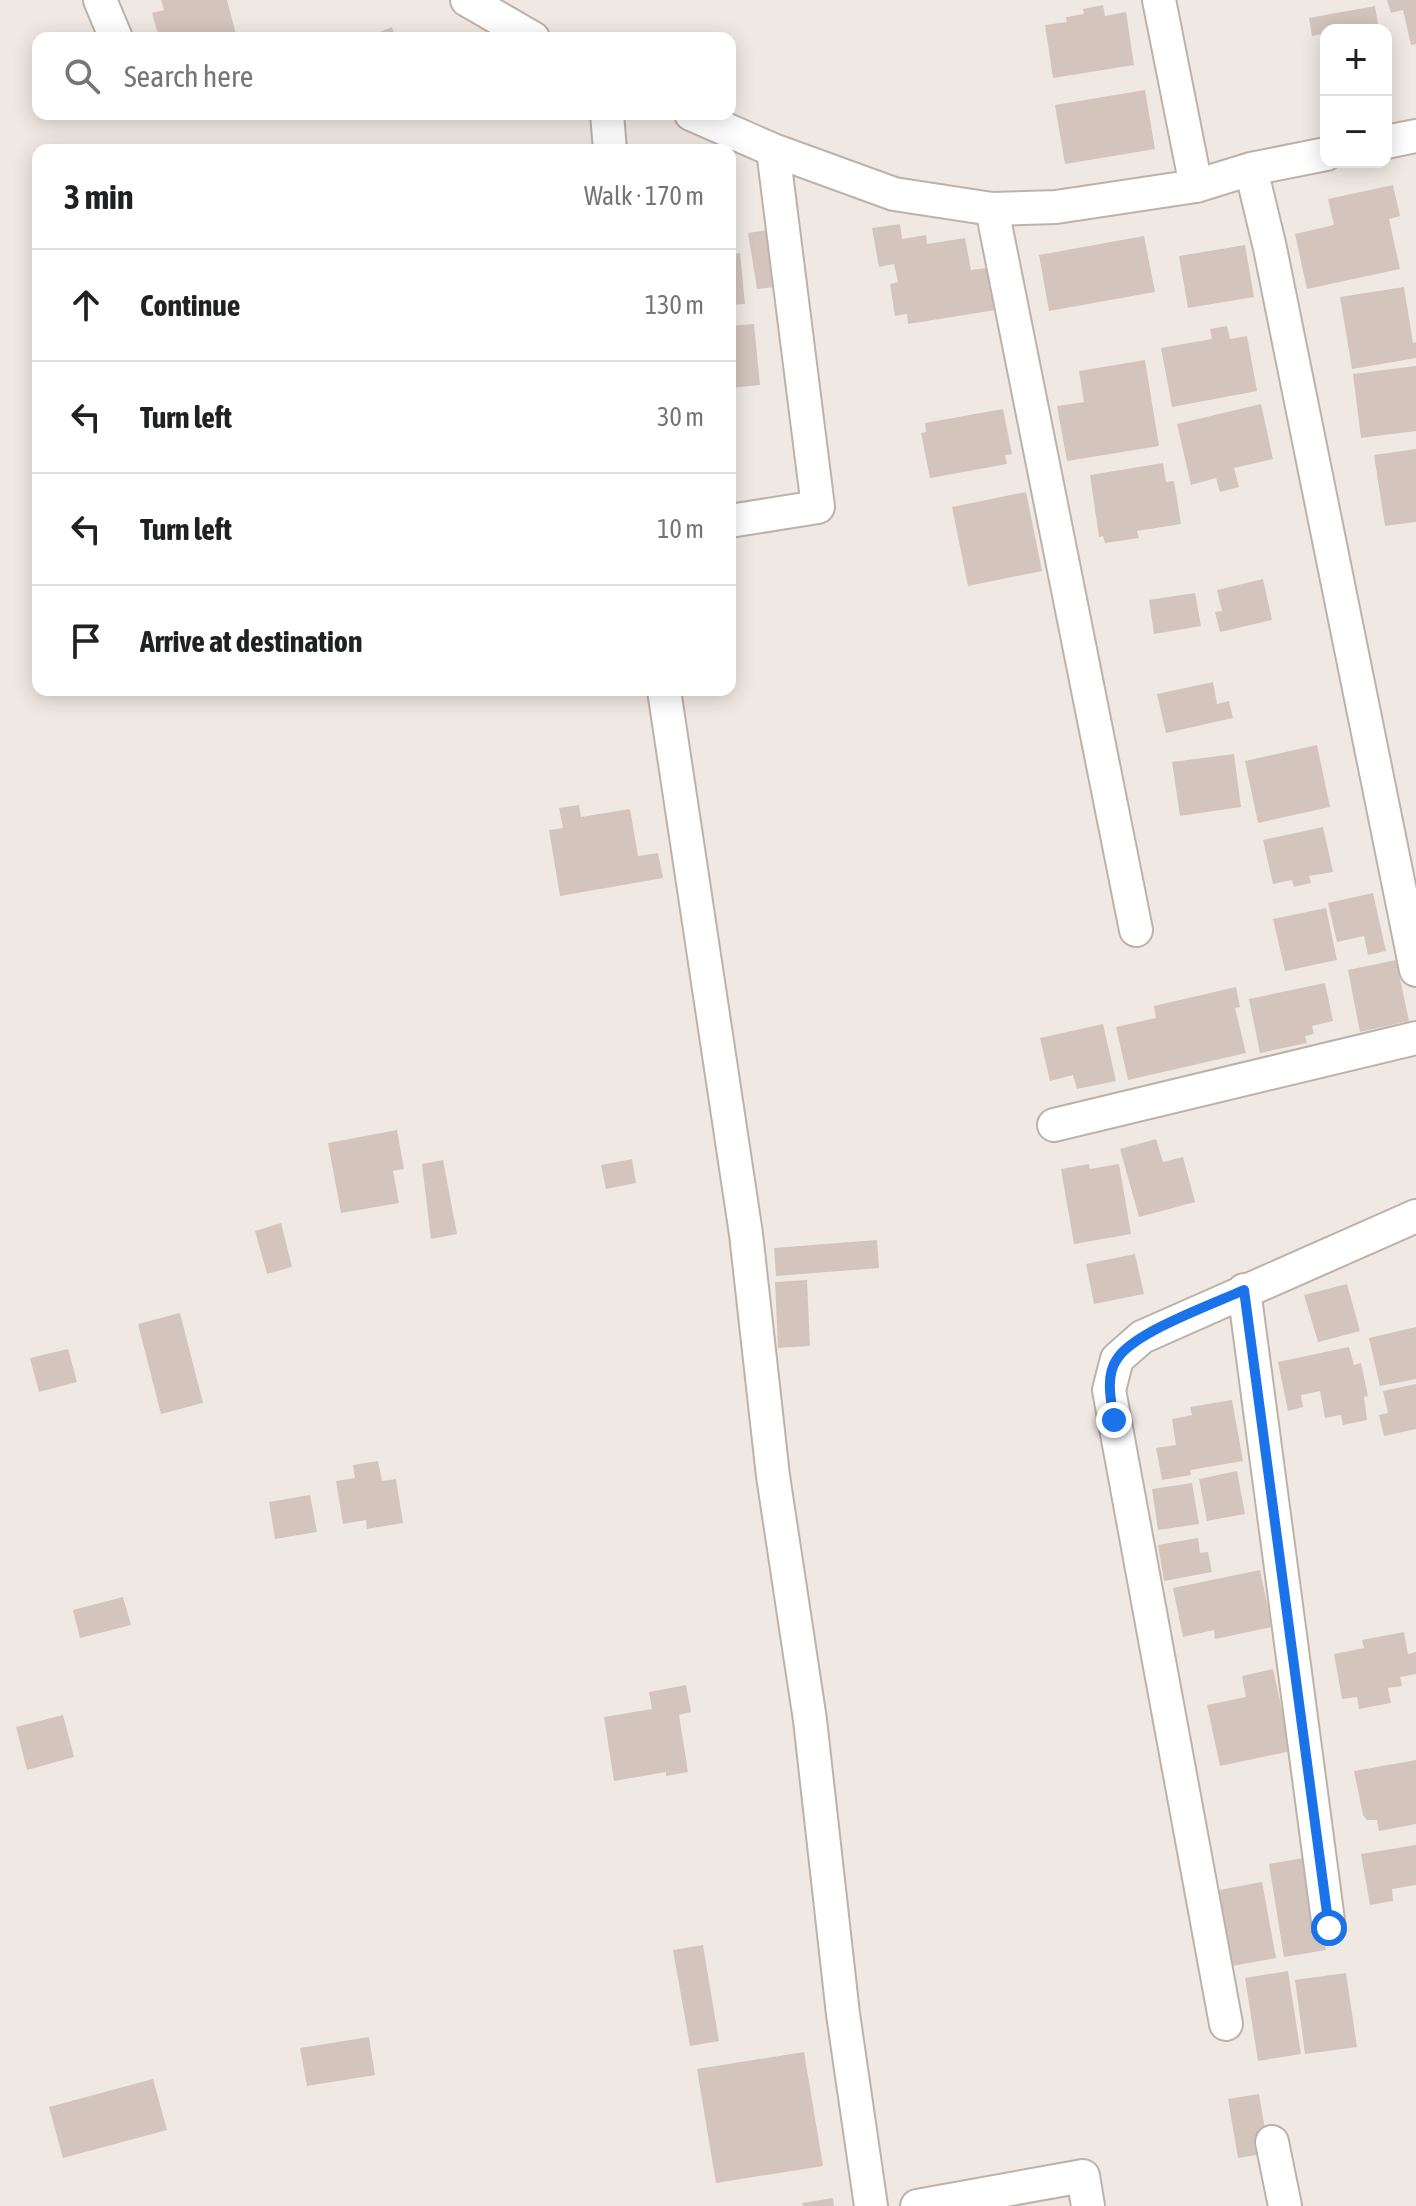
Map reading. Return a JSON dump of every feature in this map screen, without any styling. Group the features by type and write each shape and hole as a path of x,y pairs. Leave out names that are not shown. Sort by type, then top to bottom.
{"street":[{"path":"100,0 113,32"},
{"path":"467,0 523,32"},
{"path":"1159,0 1196,186"},
{"path":"608,120 610,144"},
{"path":"705,120 773,150 894,194 992,209 1056,207 1196,186 1251,169 1320,155"},
{"path":"1392,141 1416,136"},
{"path":"736,520 818,507 773,150"},
{"path":"1251,169 1270,248 1415,956"},
{"path":"992,209 1136,930"},
{"path":"665,696 746,1234 773,1476 810,1720 843,2014 871,2206"},
{"path":"1054,1125 1416,1038"},
{"path":"1226,2024 1109,1390 1117,1359 1142,1337 1416,1216"},
{"path":"1244,1290 1329,1928"},
{"path":"1272,2142 1285,2206"},
{"path":"917,2206 1083,2176 1088,2206"}],"building":[{"path":"161,0 227,0 235,32 157,32 152,13 164,10"},
{"path":"1387,0 1416,0 1416,44 1411,45 1403,10 1391,13"},
{"path":"1103,5 1105,16 1126,12 1134,65 1053,78 1045,25 1067,22 1066,17 1084,14 1083,9"},
{"path":"1375,6 1378,24 1320,24 1320,34 1312,36 1309,18"},
{"path":"1145,90 1155,149 1065,164 1055,105"},
{"path":"1393,185 1400,216 1389,219 1400,269 1307,289 1295,234 1334,225 1328,199"},
{"path":"900,224 902,239 926,235 927,244 965,238 971,270 1001,266 1008,308 908,324 907,314 895,316 890,284 898,282 894,264 879,267 872,228"},
{"path":"773,229 781,286 757,289 748,233"},
{"path":"1144,236 1155,292 1049,311 1039,255"},
{"path":"1245,245 1254,297 1188,308 1179,256"},
{"path":"740,253 745,304 736,305 736,254"},
{"path":"1404,287 1413,343 1416,342 1416,358 1352,369 1340,297"},
{"path":"754,324 760,385 736,387 736,326"},
{"path":"1227,326 1230,339 1247,336 1257,391 1172,407 1161,348 1212,339 1210,329"},
{"path":"1145,360 1159,446 1067,461 1057,406 1084,402 1079,371"},
{"path":"1416,366 1416,431 1361,438 1353,374"},
{"path":"1261,404 1273,459 1234,468 1239,487 1220,492 1216,478 1191,485 1177,424"},
{"path":"1003,409 1012,454 1005,455 1007,464 930,478 921,433 926,432 925,423"},
{"path":"1416,449 1416,522 1385,526 1374,455"},
{"path":"1163,463 1166,482 1174,481 1181,524 1137,531 1139,538 1105,543 1103,536 1099,537 1090,475"},
{"path":"1026,492 1042,571 968,586 952,507"},
{"path":"1263,579 1272,620 1220,632 1215,612 1222,611 1217,590"},
{"path":"1195,593 1201,626 1154,634 1149,600"},
{"path":"1213,682 1217,704 1229,701 1233,718 1166,733 1157,694"},
{"path":"1317,745 1330,807 1258,823 1245,761"},
{"path":"1234,754 1241,807 1180,816 1172,762"},
{"path":"579,805 581,817 630,809 638,856 658,853 663,878 560,896 549,830 563,828 559,808"},
{"path":"1323,827 1333,872 1309,876 1311,883 1294,887 1292,880 1273,884 1263,840"},
{"path":"1373,893 1386,951 1368,955 1364,936 1337,942 1328,903"},
{"path":"1326,908 1337,960 1285,971 1273,919"},
{"path":"1396,960 1409,1021 1360,1032 1348,970"},
{"path":"1325,983 1333,1021 1312,1026 1314,1034 1305,1036 1307,1043 1260,1053 1249,999"},
{"path":"1236,987 1240,1007 1235,1008 1246,1053 1128,1080 1116,1027 1156,1018 1154,1006"},
{"path":"1103,1024 1116,1081 1077,1089 1073,1075 1050,1081 1040,1038"},
{"path":"397,1130 404,1169 393,1171 399,1203 341,1213 328,1143"},
{"path":"1156,1139 1163,1162 1183,1157 1195,1202 1139,1217 1120,1149"},
{"path":"632,1159 636,1183 606,1189 601,1165"},
{"path":"443,1160 457,1234 431,1239 422,1164"},
{"path":"1089,1164 1090,1169 1119,1164 1131,1234 1074,1244 1061,1169"},
{"path":"281,1223 292,1267 267,1274 255,1231"},
{"path":"877,1240 879,1268 776,1276 774,1248"},
{"path":"1135,1254 1144,1294 1094,1304 1086,1264"},
{"path":"807,1280 810,1346 778,1348 775,1282"},
{"path":"1347,1284 1360,1331 1318,1342 1304,1295"},
{"path":"180,1313 203,1403 161,1414 138,1324"},
{"path":"1416,1327 1416,1379 1380,1386 1369,1338"},
{"path":"1349,1347 1354,1365 1361,1363 1368,1396 1364,1397 1367,1420 1343,1425 1341,1415 1325,1418 1320,1391 1301,1395 1303,1407 1288,1411 1278,1362"},
{"path":"68,1349 77,1382 39,1392 30,1358"},
{"path":"1416,1384 1416,1429 1384,1436 1379,1415 1388,1413 1383,1391"},
{"path":"1232,1400 1243,1461 1190,1470 1191,1475 1162,1480 1156,1448 1176,1445 1172,1419 1192,1415 1190,1407"},
{"path":"378,1461 382,1481 396,1479 403,1523 367,1529 366,1520 343,1524 336,1481 355,1478 353,1465"},
{"path":"1237,1471 1245,1514 1207,1521 1199,1479"},
{"path":"1192,1483 1199,1524 1158,1530 1152,1489"},
{"path":"310,1495 317,1532 275,1539 269,1502"},
{"path":"1198,1538 1200,1553 1208,1552 1212,1572 1164,1581 1158,1545"},
{"path":"1260,1570 1272,1627 1215,1639 1214,1630 1183,1637 1173,1588"},
{"path":"123,1597 131,1625 80,1638 73,1610"},
{"path":"1404,1632 1408,1654 1416,1652 1416,1674 1400,1677 1402,1686 1388,1688 1391,1703 1359,1709 1357,1697 1342,1699 1334,1654 1364,1648 1362,1640"},
{"path":"1273,1669 1291,1751 1220,1766 1207,1705 1246,1697 1242,1676"},
{"path":"686,1685 691,1712 679,1715 688,1772 666,1776 666,1772 614,1781 604,1717 652,1709 649,1692"},
{"path":"63,1715 74,1757 27,1770 16,1727"},
{"path":"1416,1760 1416,1824 1379,1831 1377,1820 1367,1820 1363,1815 1354,1771"},
{"path":"1416,1845 1416,1885 1392,1889 1393,1901 1370,1905 1361,1854"},
{"path":"1310,1857 1326,1950 1284,1957 1269,1864"},
{"path":"1262,1882 1276,1958 1232,1966 1219,1890"},
{"path":"703,1945 719,2041 690,2046 673,1950"},
{"path":"1288,1971 1301,2054 1258,2061 1245,1978"},
{"path":"1346,1973 1357,2047 1305,2054 1295,1980"},
{"path":"369,2037 375,2075 307,2086 300,2048"},
{"path":"804,2052 823,2166 716,2183 697,2069"},
{"path":"153,2079 167,2130 63,2158 49,2107"},
{"path":"1259,2094 1269,2153 1238,2158 1228,2099"},
{"path":"833,2198 834,2206 803,2206 802,2203"}],"route":[{"path":"1114,1420 1109,1390 1117,1359 1142,1337 1244,1290 1329,1928"}]}
